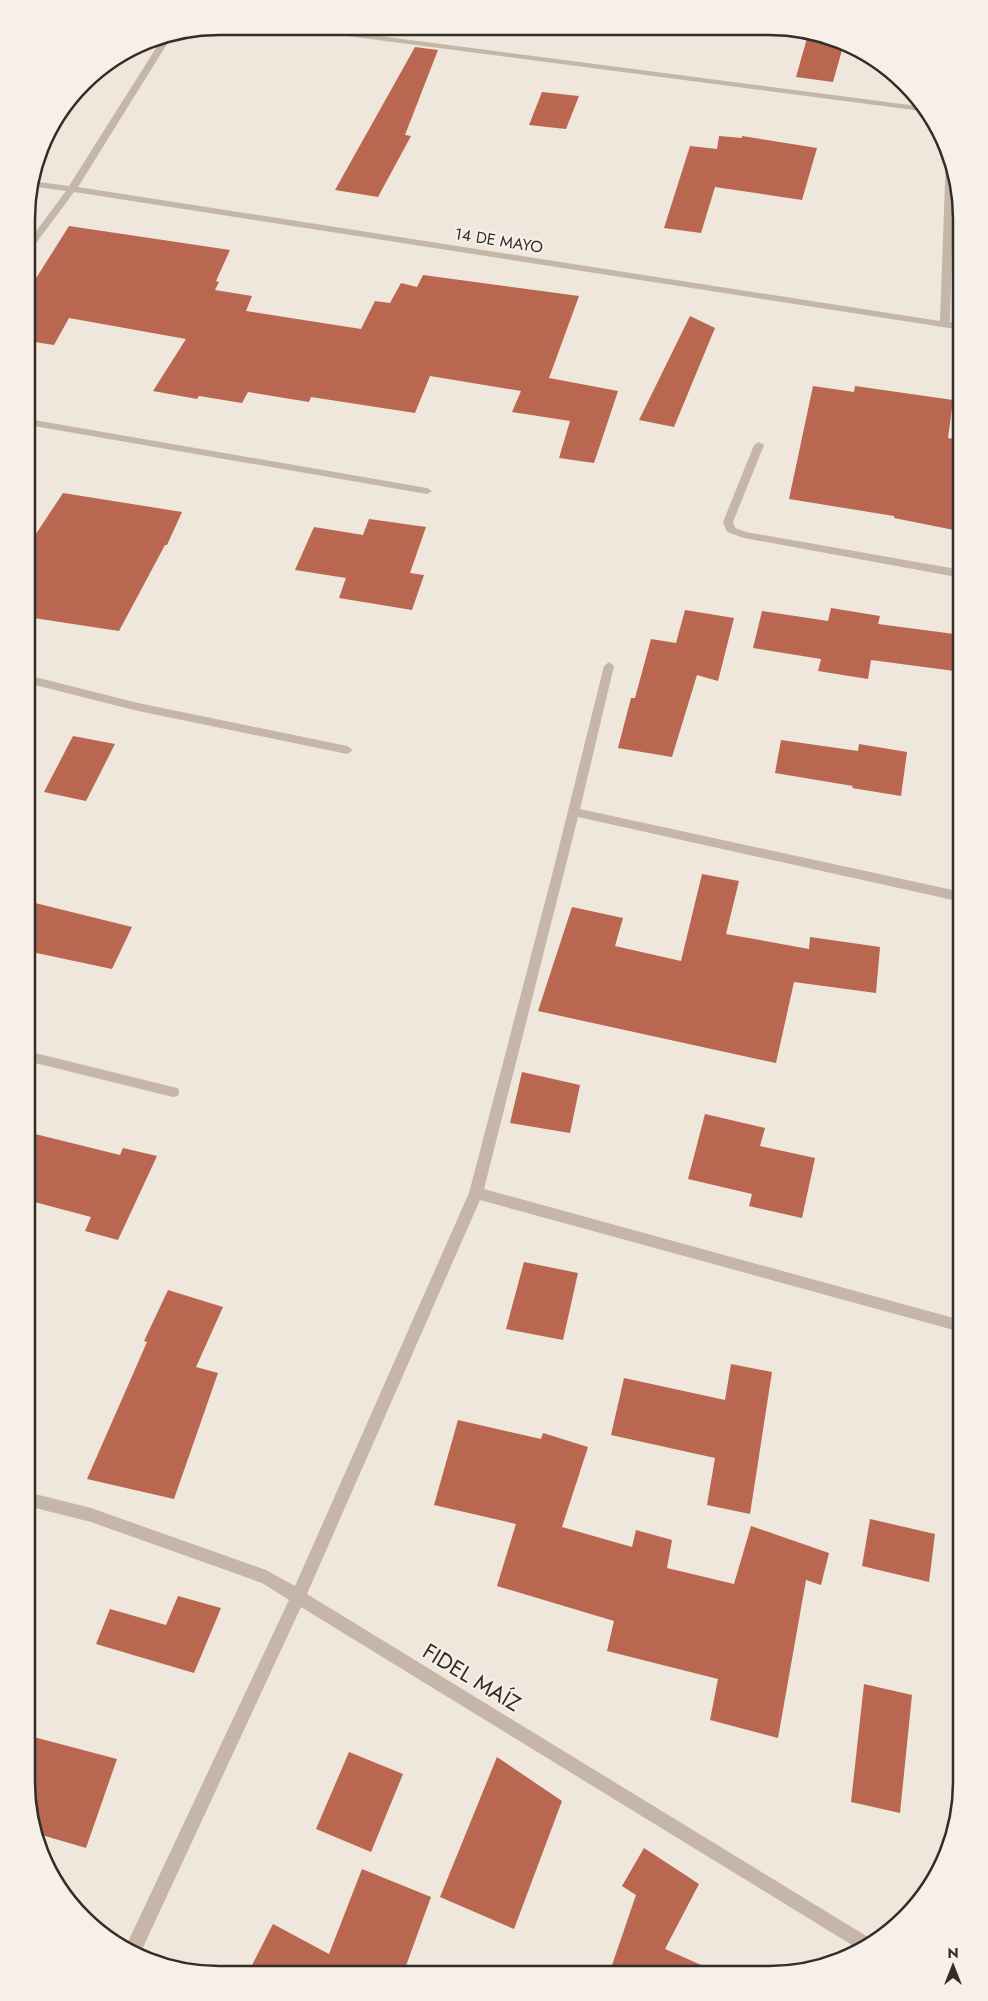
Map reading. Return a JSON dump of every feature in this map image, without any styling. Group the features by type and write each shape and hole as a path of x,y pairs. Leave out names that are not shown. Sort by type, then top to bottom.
{"street":[{"path":"354,35 916,108"},
{"path":"35,239 72,189 163,44"},
{"path":"945,325 949,184"},
{"name":"14 DE MAYO","path":"39,185 953,326"},
{"path":"35,423 427,491"},
{"path":"760,445 728,522 731,530 763,539 953,572"},
{"path":"135,1946 298,1597 476,1193 573,812 608,666"},
{"path":"35,681 138,707 347,750"},
{"path":"573,812 953,895"},
{"path":"35,1058 173,1092"},
{"path":"476,1193 953,1324"},
{"name":"FIDEL MAÍZ","path":"35,1501 91,1514 266,1577 861,1941"}],"building":[{"path":"807,39 842,50 833,82 796,77"},
{"path":"415,47 438,50 405,135 411,136 378,197 335,190"},
{"path":"542,92 579,96 566,129 529,125"},
{"path":"719,136 742,138 742,136 817,148 802,200 715,187 701,233 664,228 690,146 717,149"},
{"path":"69,226 230,250 216,281 219,282 215,290 252,296 246,311 361,329 375,301 390,303 401,283 417,287 423,275 579,296 549,378 618,391 594,463 559,458 570,421 512,412 521,391 430,376 415,413 311,397 309,402 248,392 242,403 199,396 197,399 153,391 186,339 69,318 54,345 35,342 35,280"},
{"path":"690,316 715,328 674,427 639,420"},
{"path":"813,386 854,392 855,386 953,400 948,438 953,439 953,530 894,518 894,516 789,499"},
{"path":"63,493 182,512 167,545 165,545 119,631 35,618 35,535"},
{"path":"369,519 426,527 410,573 424,575 412,610 339,598 346,578 295,570 314,527 363,535"},
{"path":"831,608 880,616 878,624 953,634 953,671 871,660 868,679 818,671 821,659 753,648 762,611 828,621"},
{"path":"685,610 734,618 718,681 697,675 672,757 618,748 631,698 635,698 651,639 676,643"},
{"path":"73,736 115,744 86,801 44,792"},
{"path":"781,740 858,751 859,744 907,752 901,796 775,773"},
{"path":"702,874 739,881 726,934 809,949 810,937 880,947 876,993 794,982 776,1063 538,1011 572,907 623,918 615,946 681,961"},
{"path":"35,903 132,927 112,969 35,953"},
{"path":"522,1072 580,1085 570,1133 510,1123"},
{"path":"705,1114 765,1128 760,1146 815,1158 802,1218 749,1206 752,1194 688,1179"},
{"path":"35,1134 120,1155 123,1148 157,1156 118,1240 85,1231 91,1217 35,1202"},
{"path":"524,1262 578,1273 563,1340 506,1329"},
{"path":"168,1290 223,1307 196,1367 218,1373 174,1499 87,1479 147,1342 144,1341"},
{"path":"731,1364 772,1372 750,1514 707,1505 715,1458 611,1435 624,1378 725,1400"},
{"path":"458,1420 541,1439 543,1433 588,1447 562,1527 632,1547 636,1530 672,1540 667,1568 734,1584 751,1526 829,1553 821,1585 806,1580 778,1738 710,1720 718,1679 607,1651 614,1621 497,1586 516,1524 434,1505"},
{"path":"870,1519 935,1534 929,1582 862,1566"},
{"path":"178,1596 221,1608 194,1673 96,1644 110,1609 166,1625"},
{"path":"864,1684 912,1695 900,1813 851,1802"},
{"path":"35,1737 117,1759 86,1848 43,1835 35,1794"},
{"path":"349,1752 403,1774 371,1852 316,1829"},
{"path":"497,1757 562,1801 514,1929 440,1897"},
{"path":"644,1848 699,1884 665,1949 704,1966 612,1966 636,1895 622,1886"},
{"path":"362,1869 431,1897 406,1966 252,1966 273,1924 329,1954"}]}
